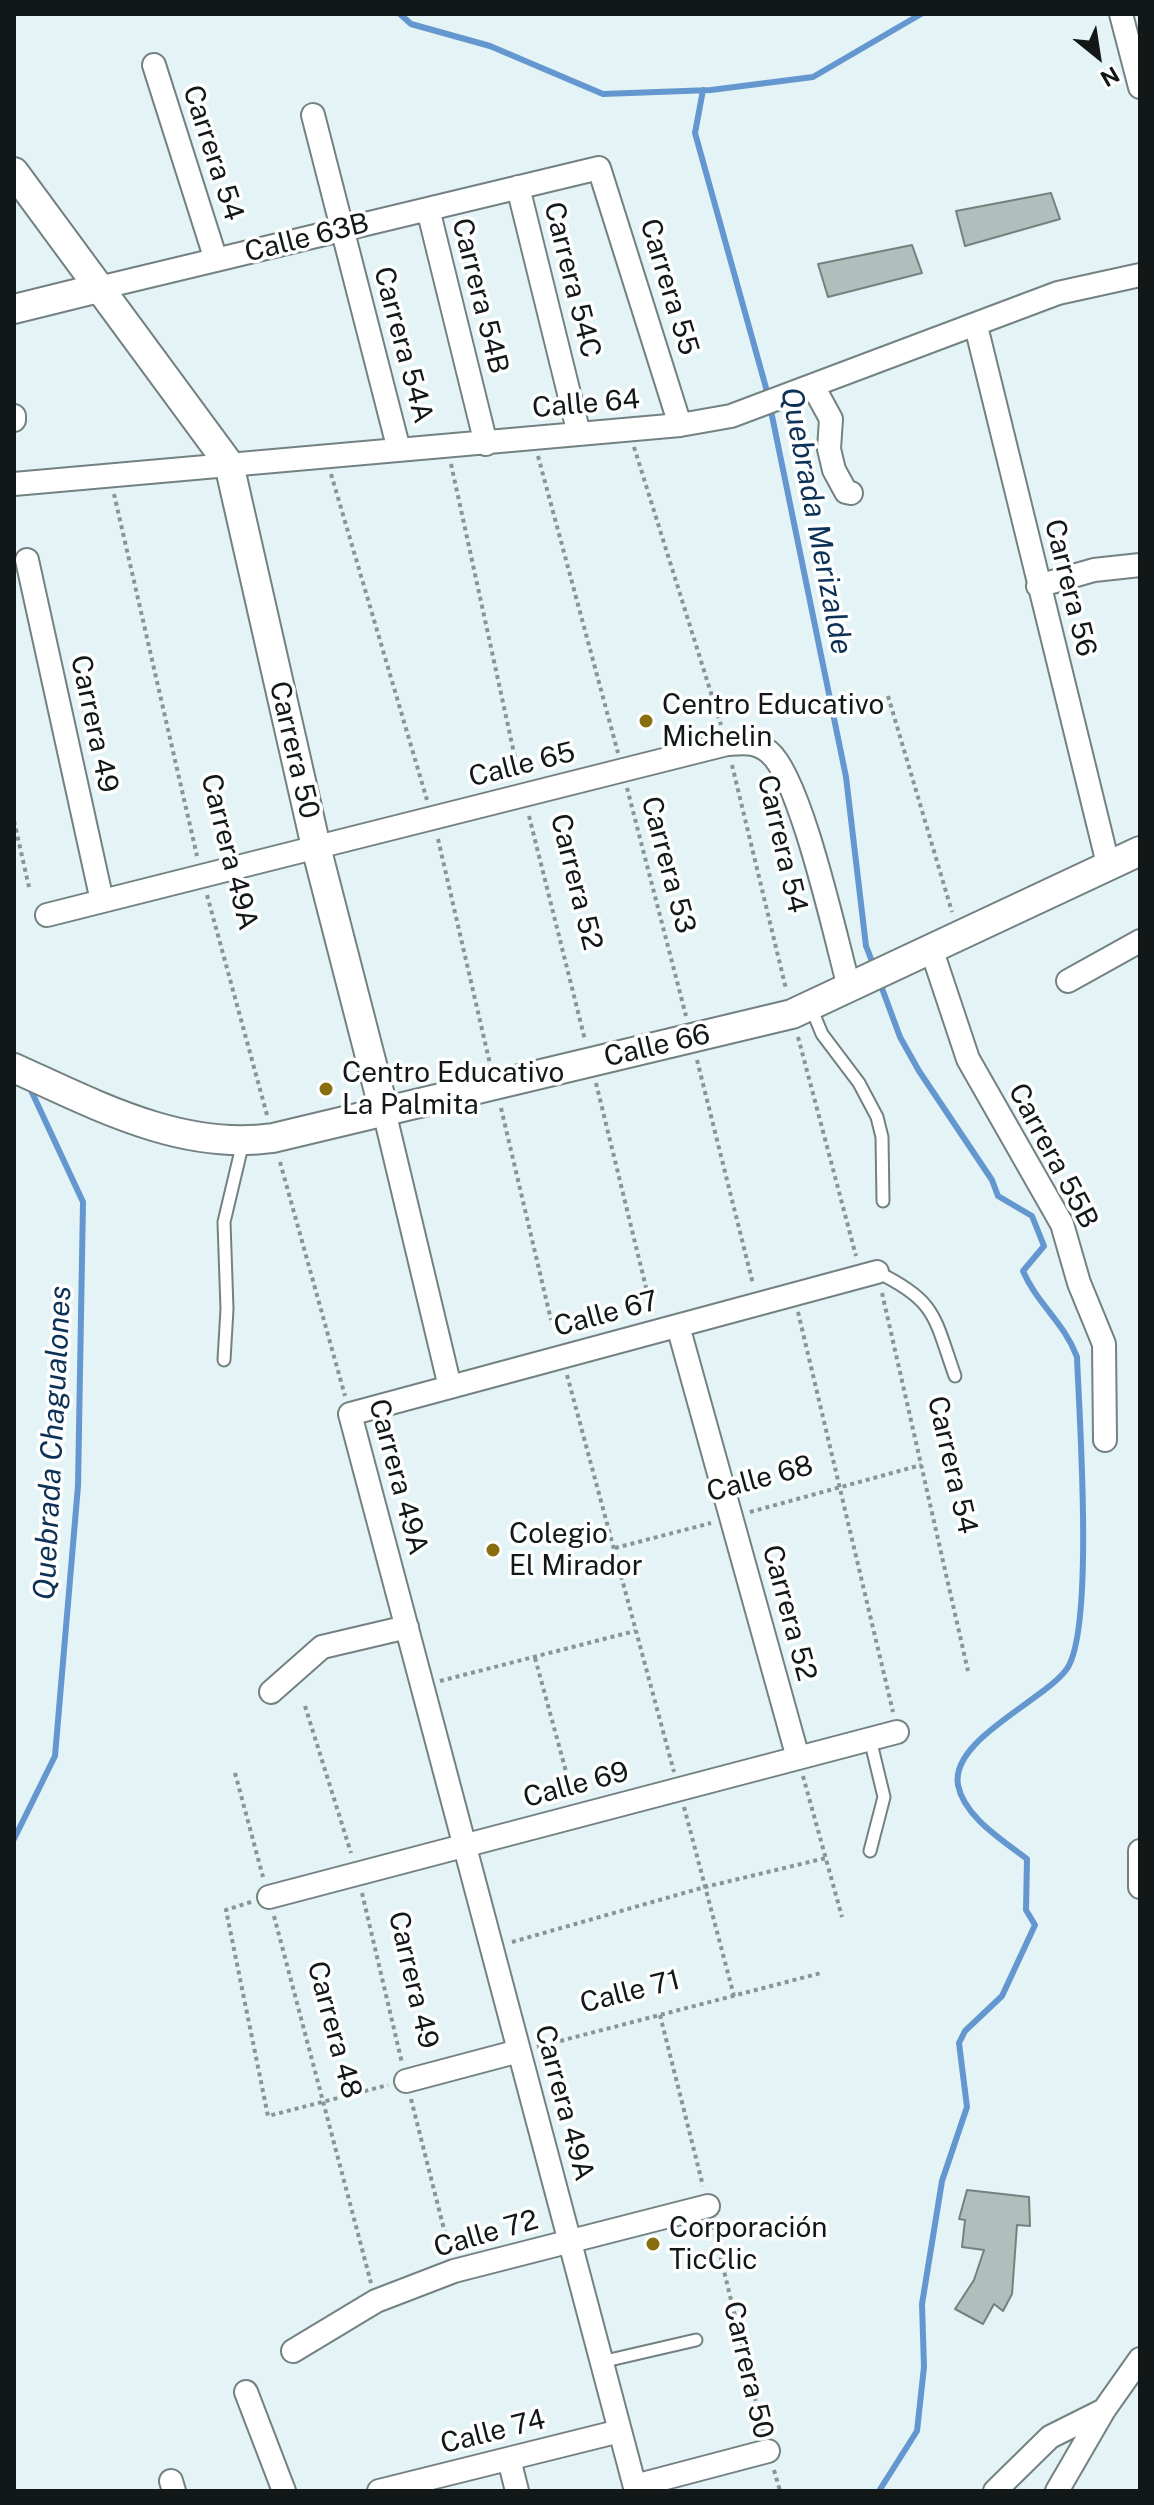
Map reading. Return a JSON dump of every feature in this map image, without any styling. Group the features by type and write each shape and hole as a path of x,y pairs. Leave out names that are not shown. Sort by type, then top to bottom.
{"street":[{"path":"1121,14 1140,87"},
{"name":"Carrera 54","path":"154,65 216,260"},
{"name":"Carrera 54A","path":"313,115 399,450"},
{"name":"Calle 63B","path":"14,309 599,168"},
{"name":"Carrera 55","path":"599,168 680,425"},
{"name":"Carrera 50","path":"14,172 229,464 316,847 384,1111 450,1387"},
{"name":"Carrera 54C","path":"518,187 579,434"},
{"name":"Carrera 54B","path":"428,209 486,444"},
{"name":"Calle 64","path":"14,484 680,425 756,407 1058,293 1140,275"},
{"name":"Carrera 56","path":"976,326 1108,864"},
{"path":"813,386 831,419 829,449 834,470 846,492 851,493"},
{"name":"Carrera 49","path":"27,560 102,901"},
{"path":"1038,586 1094,570 1140,565"},
{"name":"Calle 65","path":"47,915 727,744 754,743 771,753 792,791 851,986"},
{"name":"Calle 66","path":"14,1068 140,1125 243,1142 273,1138 692,1038 800,1009 932,951 958,934 1140,851"},
{"path":"1068,981 1140,941"},
{"name":"Carrera 55B","path":"932,951 968,1059 1062,1224 1079,1283 1104,1344 1105,1440"},
{"name":"Calle 67","path":"350,1414 869,1274"},
{"name":"Carrera 52","path":"668,1328 731,1517 798,1758"},
{"name":"Carrera 49A","path":"350,1414 635,2488"},
{"path":"271,1692 322,1647 407,1627"},
{"name":"Calle 69","path":"269,1897 897,1732"},
{"path":"1140,1851 1140,1887"},
{"path":"406,2081 519,2051"},
{"name":"Calle 72","path":"293,2351 376,2301 454,2271 708,2206"},
{"path":"1057,2491 1104,2410 1140,2359"},
{"path":"246,2392 284,2491"},
{"path":"995,2491 1050,2437 1104,2410"},
{"name":"Calle 74","path":"390,2490 620,2431"},
{"path":"635,2488 768,2451"},
{"path":"509,2459 517,2491"}],"lane":[{"path":"800,1009 859,1083 877,1117 882,1137 883,1201"},
{"path":"224,1360 227,1309 224,1222 243,1142"},
{"path":"869,1274 924,1299 933,1314 955,1376"},
{"path":"870,1739 884,1797 870,1851"},
{"path":"601,2362 696,2340"}],"path":[{"name":"Carrera 54","path":"629,430 727,744 800,1009 921,1465 968,1671"},
{"name":"Carrera 53","path":"533,438 623,771 758,1304"},
{"name":"Carrera 52","path":"447,446 524,795 590,1062 668,1328"},
{"path":"326,457 433,818 551,1320"},
{"name":"Carrera 49A","path":"110,476 202,876 350,1414"},
{"path":"888,696 958,934"},
{"path":"14,821 29,887"},
{"path":"793,1294 897,1732"},
{"path":"563,1357 734,1996"},
{"name":"Calle 68","path":"614,1548 921,1465"},
{"path":"422,1685 635,1631"},
{"path":"535,1657 578,1814"},
{"name":"Carrera 49","path":"305,1706 357,1875 454,2271"},
{"path":"798,1758 842,1917"},
{"name":"Carrera 48","path":"235,1773 376,2301"},
{"path":"492,1948 705,1887 826,1858"},
{"path":"226,1910 268,2116 406,2081"},
{"name":"Calle 71","path":"519,2051 821,1973"},
{"name":"Carrera 50","path":"660,2015 780,2491"}],"building":[{"path":"1051,193 1060,219 965,246 956,211"},
{"path":"912,245 922,273 828,297 818,264"},
{"path":"967,2190 1029,2197 1030,2226 1017,2225 1012,2294 1003,2311 994,2304 983,2324 955,2309 974,2280 984,2250 962,2247 965,2220 959,2219"}],"waterway":[{"path":"400,14 411,24 490,46 603,94 711,90 813,77 921,14"},
{"name":"Quebrada Merizalde","path":"703,90 695,133 768,395"},
{"name":"Quebrada Merizalde","path":"770,406 846,777 866,946 875,969"},
{"name":"Quebrada Merizalde","path":"879,2491 917,2431 924,2367 922,2304 942,2181 967,2107 959,2043 965,2031 1002,1996 1035,1925 1026,1910 1027,1859 986,1827 968,1808 958,1785 959,1768 968,1752 983,1737 1066,1670 1075,1648 1083,1569 1077,1357 1065,1333 1023,1271 1044,1246 1032,1216 998,1196 992,1180 919,1071 900,1037 880,983"},
{"name":"Quebrada Chagualones","path":"14,1839 55,1756 78,1486 83,1202 29,1086"}],"place":[{"name":"Centro Educativo Michelin","path":"646,721"},
{"name":"Centro Educativo La Palmita","path":"326,1089"},
{"name":"Colegio El Mirador","path":"493,1550"},
{"name":"Corporación TicClic","path":"653,2244"}]}
